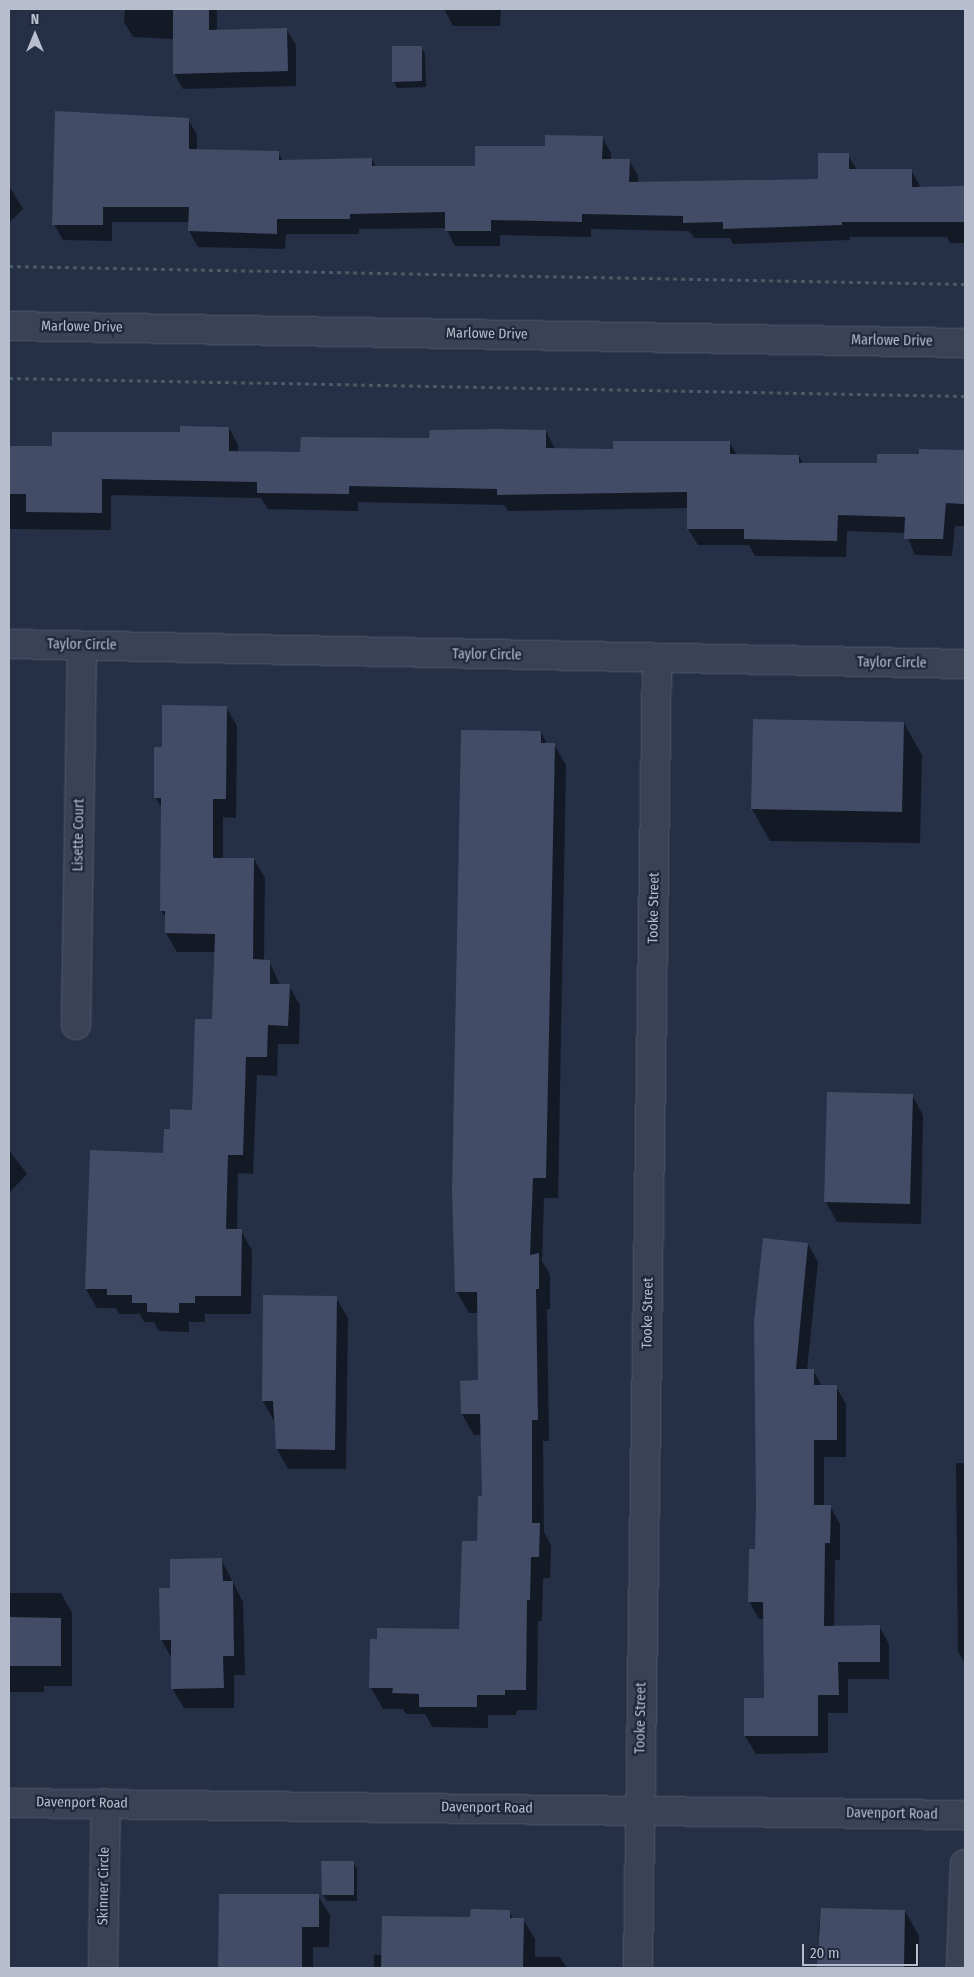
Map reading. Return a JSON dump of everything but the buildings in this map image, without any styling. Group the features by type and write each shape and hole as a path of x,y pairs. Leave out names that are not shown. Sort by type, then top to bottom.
{"street":[{"name":"Marlowe Drive","path":"9,326 965,343"},
{"name":"Taylor Circle","path":"9,644 965,664"},
{"name":"Lisette Court","path":"76,1025 82,646"},
{"name":"Tooke Street","path":"638,1968 657,658"},
{"name":"Davenport Road","path":"9,1802 965,1815"},
{"name":"Skinner Circle","path":"103,1968 106,1804"},
{"path":"960,1968 965,1864"}],"path":[{"path":"9,266 965,284"},
{"path":"9,378 965,396"}]}
